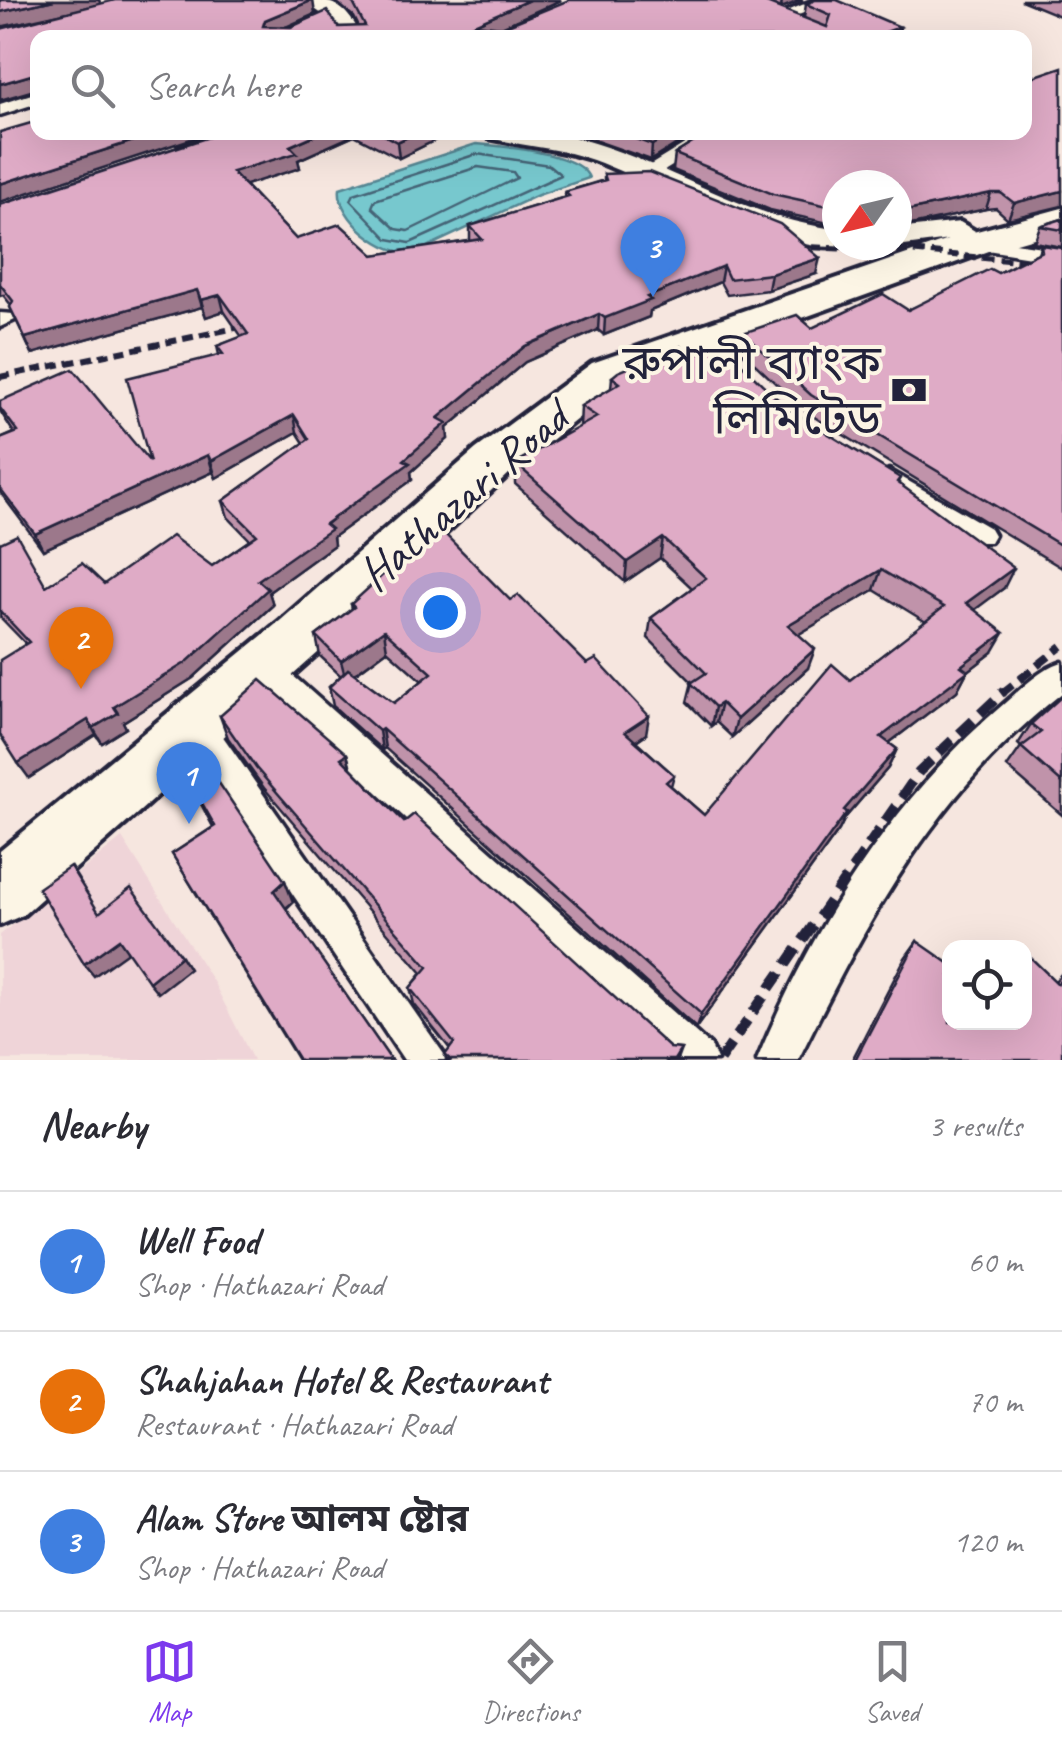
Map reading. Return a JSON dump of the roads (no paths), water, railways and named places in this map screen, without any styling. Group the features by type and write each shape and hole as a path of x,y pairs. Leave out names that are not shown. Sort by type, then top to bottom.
{"highway":[{"name":"Hathazari Road","path":"0,852 311,589 470,437 530,389 629,337 1062,205"},
{"name":"Hathazari Road","path":"0,893 493,461 607,372 716,346 967,237 1062,219"}],"street":[{"path":"806,28 774,14 828,0"},
{"path":"324,11 344,30"},
{"path":"0,110 30,100"},
{"path":"160,160 211,140"},
{"path":"547,140 648,172 777,226 822,235"},
{"path":"648,172 704,140"},
{"path":"912,238 967,237 1062,256"},
{"path":"862,464 980,535"},
{"path":"262,667 697,1060"},
{"path":"777,1060 867,888 939,794 1011,712 1062,675"},
{"path":"195,722 428,1060"}],"water":[{"path":"476,144 556,157 583,169 589,178 538,195 414,253 377,242 346,212 340,188"}],"railway":[{"path":"778,246 908,251 1062,265"},
{"path":"0,377 265,322"},
{"path":"1001,694 1062,646"},
{"path":"720,1060 919,772 1004,691"}],"place":[{"name":"Alam Store আলম ষ্টোর","path":"653,297"},
{"name":"রুপালী ব্যাংক লিমিটেড","path":"909,390"},
{"name":"Shahjahan Hotel & Restaurant","path":"81,689"},
{"name":"Well Food","path":"189,824"}]}
